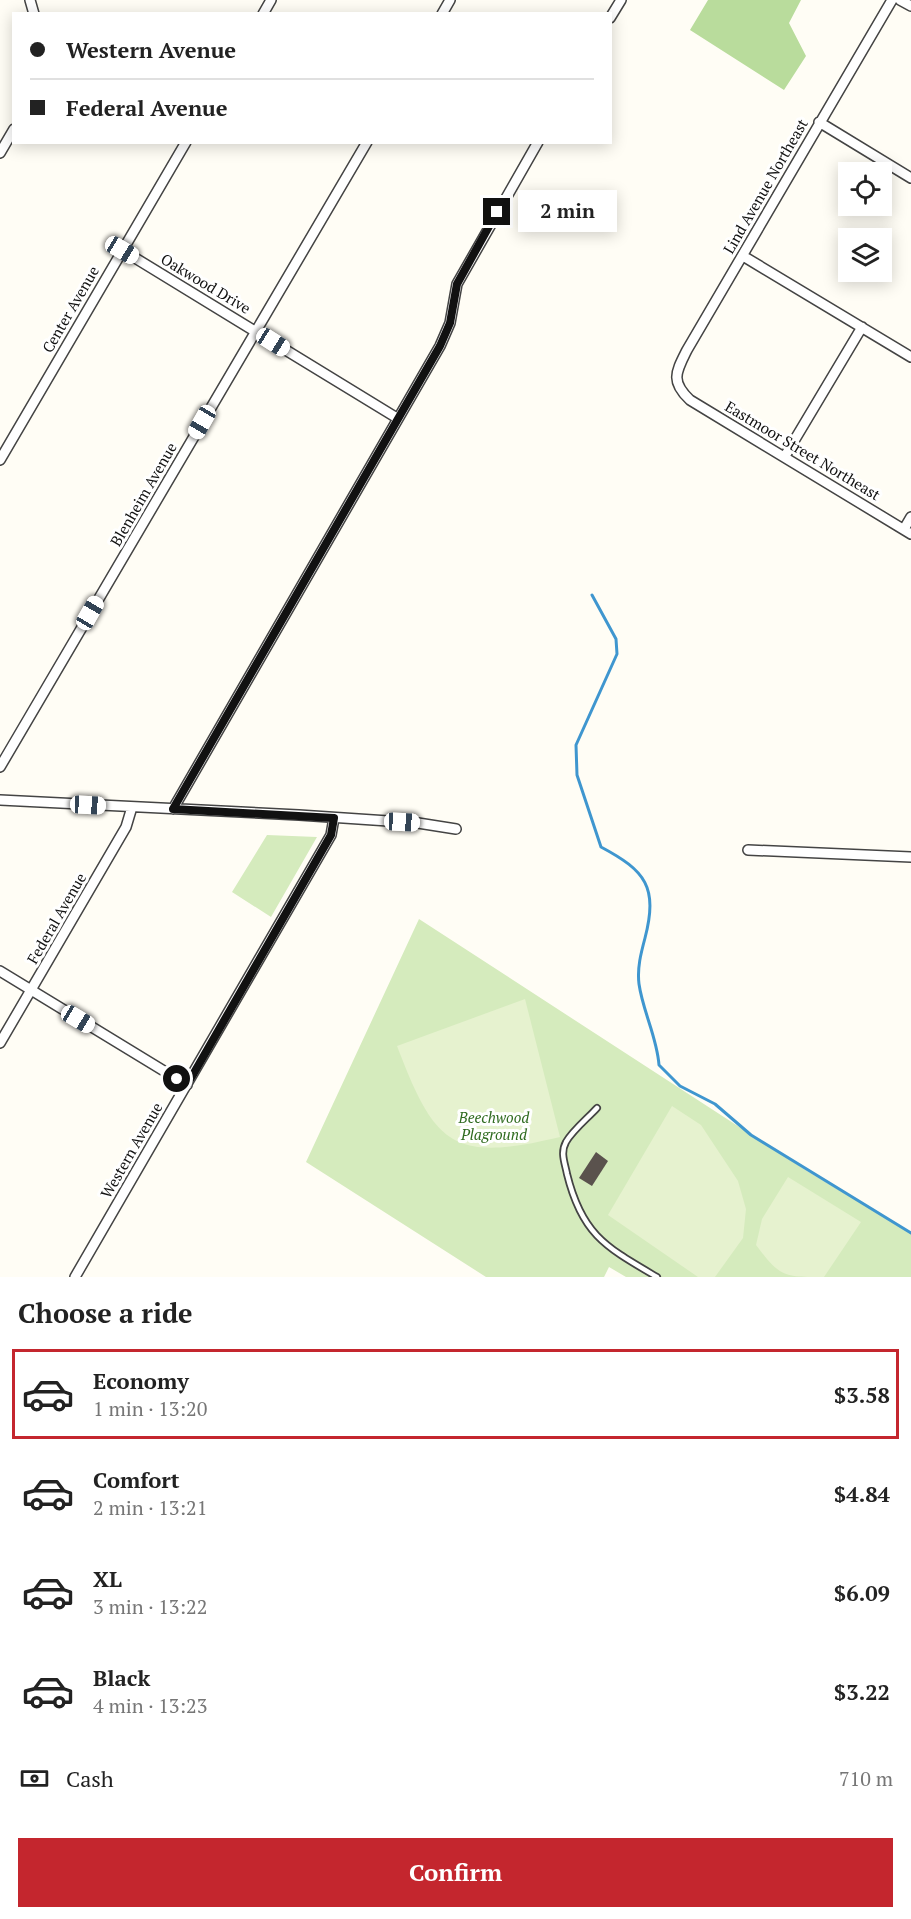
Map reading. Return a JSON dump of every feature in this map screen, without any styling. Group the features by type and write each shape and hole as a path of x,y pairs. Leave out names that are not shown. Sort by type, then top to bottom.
{"street":[{"path":"612,15 621,0"},
{"name":"Lind Avenue Northeast","path":"680,390 676,377 679,367 819,122 892,0"},
{"path":"900,0 911,6"},
{"path":"819,122 911,178"},
{"path":"0,153 12,132"},
{"name":"Center Avenue","path":"0,460 185,144"},
{"name":"Blenheim Avenue","path":"0,767 366,144"},
{"path":"173,809 447,331 457,284 537,144"},
{"name":"Oakwood Drive","path":"122,250 397,418"},
{"path":"743,256 911,357"},
{"path":"785,456 862,327"},
{"name":"Eastmoor Street Northeast","path":"680,390 704,408 907,531"},
{"path":"907,531 911,517"},
{"path":"0,800 418,823 456,829"},
{"name":"Federal Avenue","path":"0,1043 126,826 132,807"},
{"name":"Western Avenue","path":"75,1277 331,835 334,818"},
{"path":"748,850 911,857"},
{"path":"0,971 187,1085"}],"lane":[{"path":"597,1108 566,1142 562,1154 571,1189 589,1229 613,1251 657,1277"}],"green space":[{"path":"708,0 801,0 789,23 806,56 784,90 690,30"},
{"path":"267,835 317,837 271,917 232,892"},
{"name":"Beechwood Plaground","path":"419,919 807,1171 911,1233 911,1277 626,1277 609,1267 604,1277 486,1277 306,1162"},
{"path":"525,999 560,1137 524,1145 494,1148 471,1146 452,1138 437,1125 423,1106 397,1046"},
{"path":"672,1106 701,1125 738,1181 746,1209 743,1238 715,1277 698,1277 608,1215"},
{"path":"788,1177 861,1222 824,1277 784,1273 771,1264 756,1245 762,1219"}],"building":[{"path":"596,1152 608,1161 592,1186 579,1178"}],"waterway":[{"path":"592,595 616,639 617,654 576,745 577,775 601,847 629,864 645,882 649,893 649,920 640,961 639,978 659,1065 680,1086 715,1104 751,1135 911,1233"}],"route":[{"path":"177,1079 187,1085 331,835 334,818 173,809 440,346 450,323 457,284 497,212"}]}
